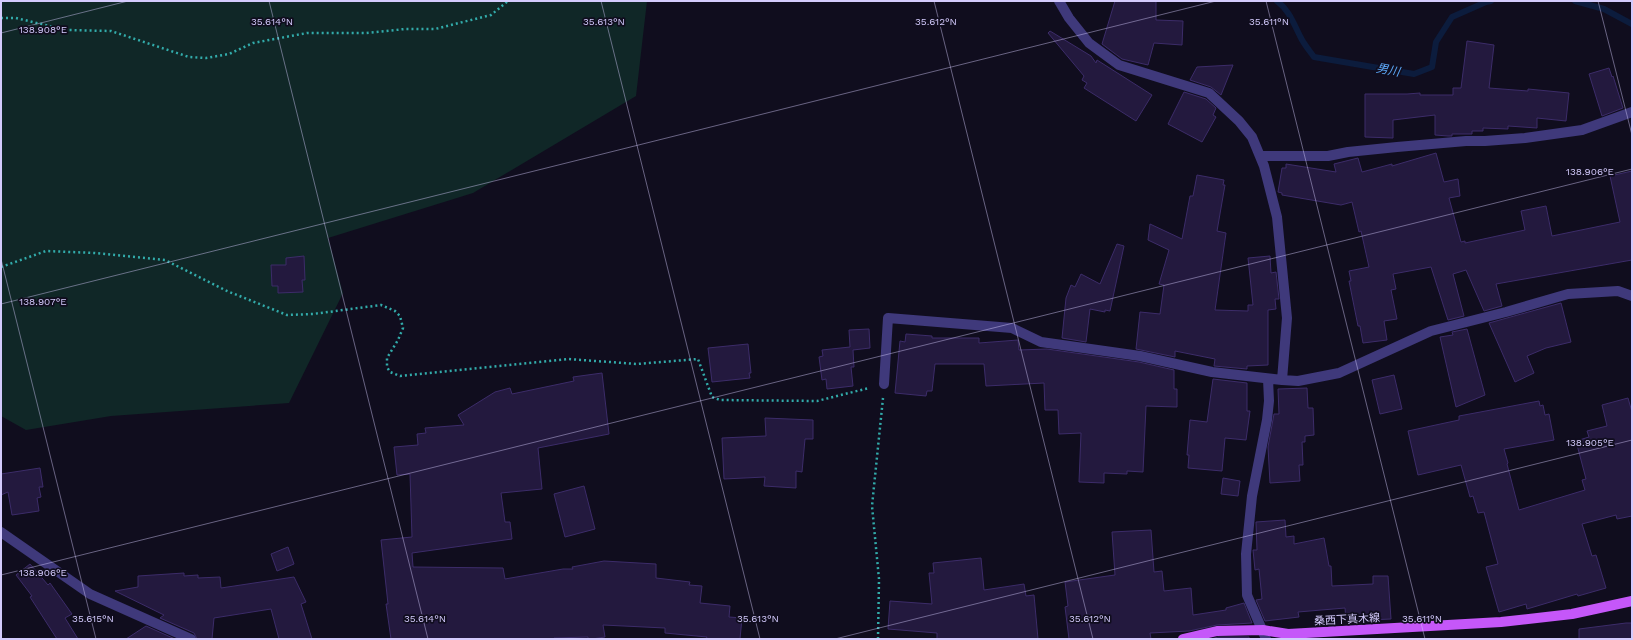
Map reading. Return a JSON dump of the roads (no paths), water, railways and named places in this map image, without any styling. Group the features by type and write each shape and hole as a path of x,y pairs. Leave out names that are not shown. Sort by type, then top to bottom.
{"main road":[{"name":"桑西下真木線","path":"1183,639 1217,631 1265,635 1501,622 1572,614 1632,601"}],"street":[{"path":"1059,1 1089,43 1119,65 1209,93 1239,121 1252,137 1260,156 1277,217 1287,318 1282,380"},
{"path":"1260,156 1328,156 1348,152 1397,147 1525,138 1582,130 1632,112"},
{"path":"884,384 888,318 1012,328 1041,342 1140,356 1212,372 1298,381 1339,373 1431,331 1506,312 1568,294 1618,291 1632,296"},
{"path":"1265,635 1247,596 1246,554 1252,496 1267,420 1269,401 1268,379"},
{"path":"1,532 90,594 191,639"}],"waterway":[{"name":"男川","path":"1277,1 1288,12 1303,41 1314,57 1414,74 1432,67 1436,42 1452,17 1491,1"},
{"name":"男川","path":"1575,1 1604,9 1632,24"}]}
